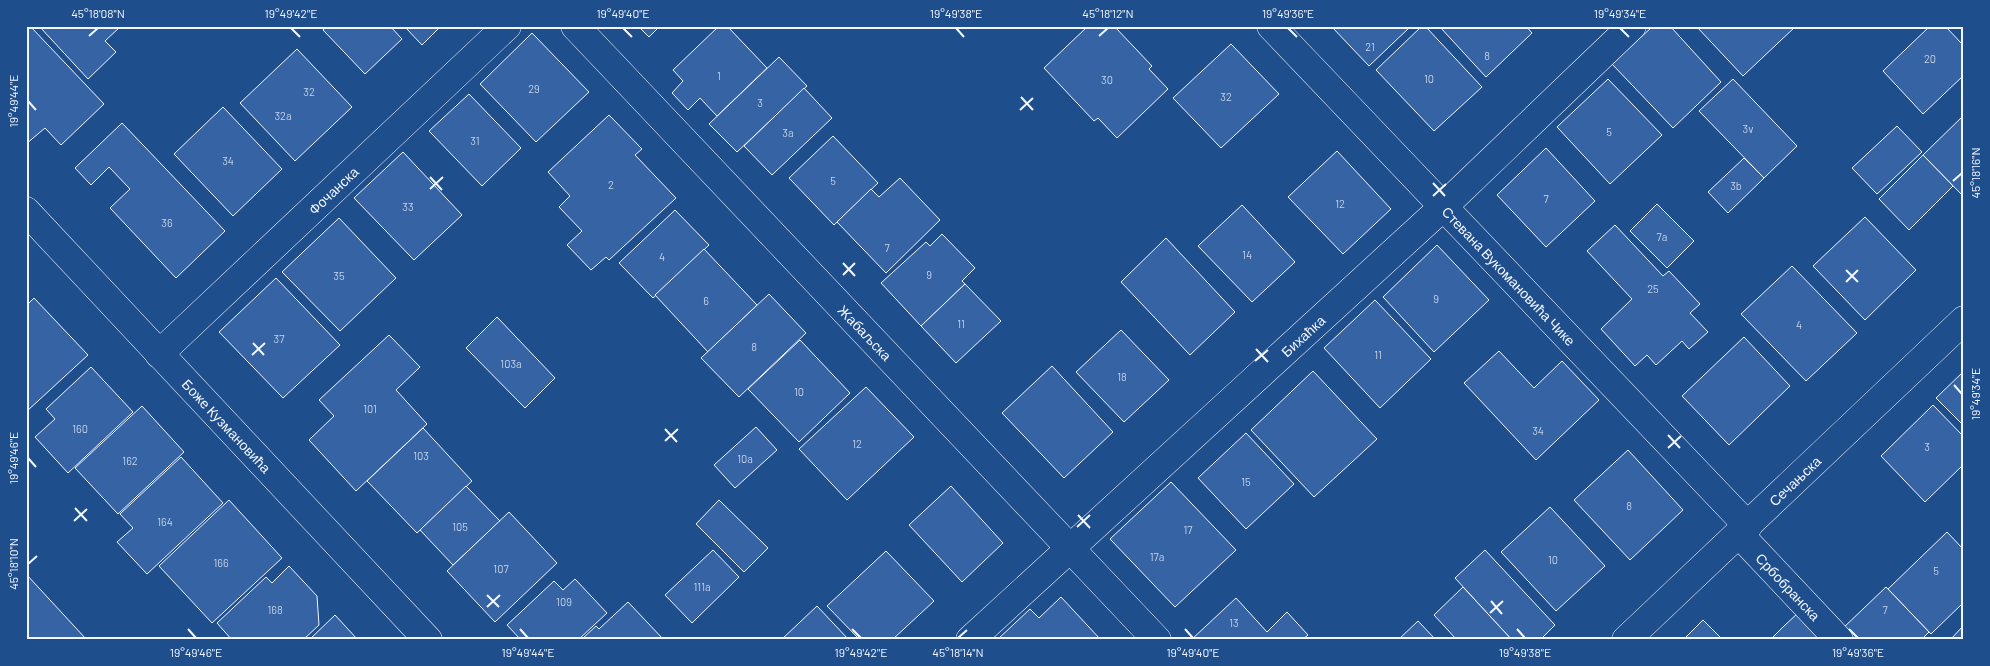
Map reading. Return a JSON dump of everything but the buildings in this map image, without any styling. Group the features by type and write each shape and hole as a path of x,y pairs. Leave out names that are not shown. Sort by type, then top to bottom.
{"street":[{"name":"Фочанска","path":"159,354 507,26"},
{"name":"Жабаљска","path":"575,26 1157,640"},
{"name":"Стевана Вукомановића Чике","path":"1271,26 1443,207 1743,530"},
{"name":"Бихаћка","path":"970,640 1443,207 1632,26"},
{"name":"Боже Кузмановића","path":"26,211 428,640"},
{"name":"Сечањска","path":"1626,640 1964,320"},
{"name":"Србобранска","path":"1743,530 1839,640"}]}
